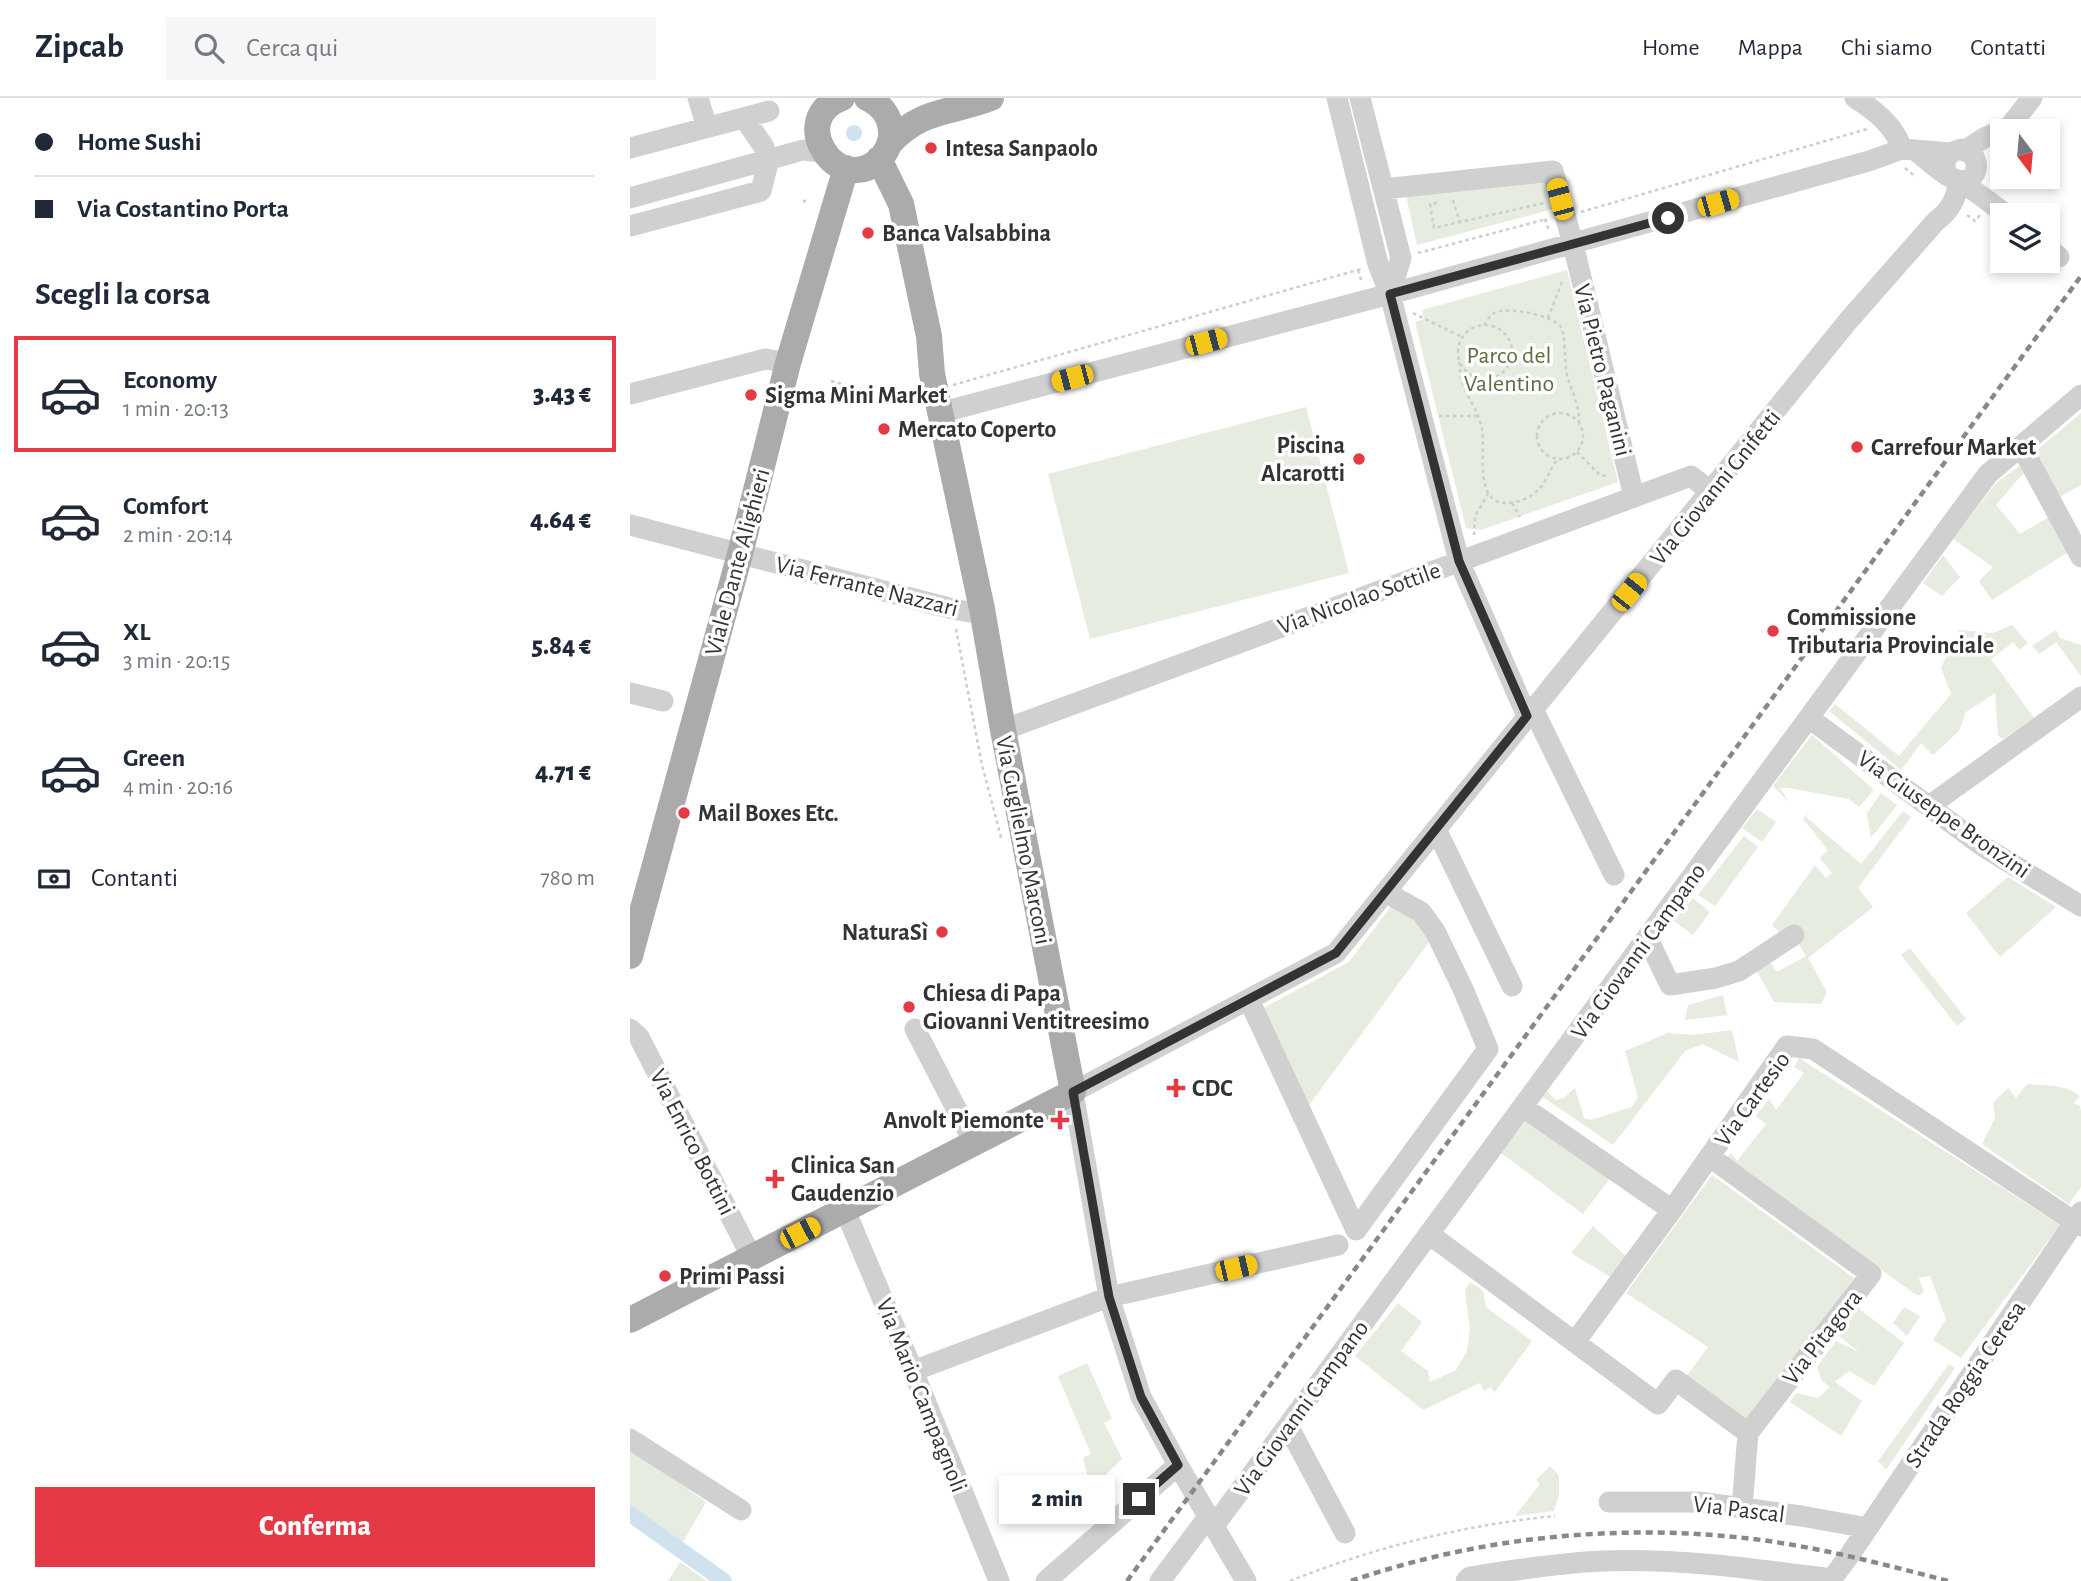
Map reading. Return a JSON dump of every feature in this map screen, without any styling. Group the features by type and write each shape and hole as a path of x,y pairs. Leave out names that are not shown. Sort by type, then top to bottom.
{"main road":[{"path":"842,98 827,107 821,117 820,140 830,160 846,168 864,168 884,152 903,129 928,116 991,98"},
{"path":"876,103 944,98"},
{"name":"Via Guglielmo Marconi","path":"876,103 889,120 891,130 884,152 901,204 929,336 939,413 982,609 1073,1092"},
{"name":"Viale Dante Alighieri","path":"630,956 740,554 788,363 846,168"},
{"name":"Via Giovanni Gnifetti","path":"630,1320 1073,1092"}],"street":[{"path":"698,98 707,127"},
{"path":"1336,98 1459,561 1530,713 1614,876"},
{"path":"1360,98 1401,258 1390,294"},
{"path":"2015,119 2032,98"},
{"path":"1859,99 1897,135 1944,163 1990,206"},
{"path":"630,148 769,111"},
{"path":"630,226 761,191 767,153 744,118"},
{"path":"630,183 767,153 803,150 820,140"},
{"path":"939,413 1390,294 1869,161 1944,163 1990,149"},
{"path":"630,198 767,153"},
{"name":"Via Giovanni Gnifetti","path":"1073,1092 1336,953 1848,321 1936,221 1944,200 1944,163"},
{"name":"Via Pietro Paganini","path":"1383,189 1553,171 1556,208 1573,244 1634,497"},
{"path":"630,394 766,359 788,363"},
{"name":"Via Giovanni Campano","path":"1160,1581 1288,1426 1988,474 2081,395"},
{"path":"2021,446 2081,557"},
{"name":"Via Nicolao Sottile","path":"1003,730 1691,476 1711,492"},
{"name":"Via Ferrante Nazzari","path":"630,525 953,609 970,612 982,609"},
{"path":"630,692 663,701"},
{"path":"1929,806 2081,697"},
{"name":"Via Giuseppe Bronzini","path":"1810,718 1984,847 2081,906"},
{"path":"1436,829 1512,986"},
{"path":"1249,1000 1356,1230 1488,1049 1464,989 1435,931 1421,912 1385,892"},
{"path":"1647,937 1670,985 1716,978 1739,971 1794,935"},
{"name":"Via Enrico Bottini","path":"630,1029 639,1037 752,1258"},
{"path":"915,1029 974,1143"},
{"name":"Via Cartesio","path":"1575,1342 1787,1046 1812,1049 2079,1220"},
{"name":"Via Guglielmo Marconi","path":"1073,1092 1109,1297 1141,1397 1246,1581"},
{"path":"1523,1107 1672,1210"},
{"name":"Via Pitagora","path":"1710,1157 1871,1274 1748,1433"},
{"name":"Via Mario Campagnoli","path":"845,1210 999,1581"},
{"name":"Strada Roggia Ceresa","path":"1831,1580 2079,1220"},
{"path":"1429,1234 1658,1404 1676,1380 1748,1433 1742,1508"},
{"path":"913,1371 1109,1297 1338,1245"},
{"path":"1288,1426 1345,1533"},
{"path":"630,1439 741,1510"},
{"path":"1046,1581 1178,1465"},
{"name":"Via Pascal","path":"1609,1502 1699,1502 1868,1528"},
{"path":"1466,1581 1469,1577 1519,1569 1602,1561 1672,1561 1736,1566 1831,1580"}],"path":[{"path":"1577,213 1866,129 1873,132"},
{"path":"1921,180 1944,163"},
{"path":"1460,223 1454,200 1430,204 1434,228 1556,208"},
{"path":"1413,254 1545,219 1556,208"},
{"path":"1584,211 1587,219"},
{"path":"1966,214 1975,221 1990,215"},
{"path":"1545,219 1551,237"},
{"path":"932,374 942,372 944,380 953,385 1370,267"},
{"path":"1358,270 1363,290"},
{"path":"1548,318 1563,281"},
{"path":"1484,325 1492,313 1502,310 1528,312 1548,318 1561,328 1567,373 1579,411 1583,437 1577,452 1565,459 1550,458 1539,447 1536,440 1539,424 1551,414 1558,412 1573,416 1579,422"},
{"path":"1410,311 1462,337"},
{"path":"1459,362 1471,376 1479,379 1497,377 1510,363 1511,345 1501,330 1484,325 1469,330 1462,337 1458,348 1459,362 1463,384 1482,430 1483,471 1488,494 1498,502 1511,503 1525,499 1538,491 1558,459"},
{"path":"831,381 904,401"},
{"path":"1438,416 1478,416"},
{"path":"1577,452 1601,476 1616,474"},
{"path":"1474,539 1475,516 1488,494"},
{"path":"1511,503 1520,517"},
{"path":"1290,1581 1346,1560 1444,1534 1506,1521 1555,1516"}],"green space":[{"path":"1545,180 1553,209 1417,245 1406,196"},
{"name":"Parco del Valentino","path":"1567,270 1618,482 1481,530 1466,528 1415,322 1424,319 1422,310"},
{"path":"1306,407 1349,573 1090,639 1048,474"},
{"path":"2081,413 2081,485 2056,499 2031,455"},
{"path":"2023,463 2026,470 1996,505 2020,534 2054,514 2073,549 1992,600 1979,581 1993,567 1953,539 1996,483"},
{"path":"1943,555 1960,577 1942,596 1923,583"},
{"path":"2012,625 2028,643 2019,650 2013,642 1991,659 2034,718 2003,739 1998,735 1995,693 1966,712 1959,731 1933,755 1921,743 1901,770 1829,711 1835,704 1899,756 1951,694 1941,668 1959,630 1993,633"},
{"path":"2056,630 2060,638 2081,645 2081,676 2056,642 2040,654 2032,646"},
{"path":"1812,735 1874,790 1859,807 1849,799 1780,788 1789,802 1773,786"},
{"path":"1881,793 1897,805 1871,838 1867,813"},
{"path":"1757,809 1776,822 1762,842 1742,828"},
{"path":"1810,811 1806,817 1861,864 1903,811 1911,817 1858,888 1873,907 1808,958 1827,992 1821,1004 1774,1002 1755,968 1769,961 1777,972 1806,956 1790,928 1781,934 1772,925 1815,865 1826,878 1832,873 1820,858 1828,850 1803,819"},
{"path":"1744,836 1758,847 1715,906 1698,895"},
{"path":"2008,877 2056,907 2000,957 1966,913"},
{"path":"1693,898 1710,912 1693,935 1674,921"},
{"path":"1392,905 1415,918 1432,938 1304,1112 1258,1011 1349,962"},
{"path":"1910,948 1966,1019 1957,1026 1901,955"},
{"path":"1723,995 1727,1015 1685,1020 1688,1005"},
{"path":"1732,1030 1739,1062 1703,1044 1685,1051 1613,1145 1543,1097 1547,1091 1556,1100 1564,1098 1575,1088 1584,1118 1591,1120 1632,1107 1638,1097 1625,1051 1668,1033 1693,1035"},
{"path":"1799,1058 2060,1225 1961,1358 1933,1340 1946,1319 1930,1276 1919,1278 1924,1292 1918,1296 1725,1159 1731,1153 1737,1161 1766,1124 1756,1116 1769,1099 1776,1110 1804,1073 1794,1067"},
{"path":"2027,1084 2062,1087 2080,1096 2074,1103 2080,1106 2081,1112 2081,1187 2069,1204 1982,1144 1995,1118 1993,1103 2008,1088 2016,1098"},
{"path":"1527,1120 1611,1177 1583,1214 1501,1153"},
{"path":"1712,1175 1854,1278 1748,1420 1685,1378 1708,1347 1626,1293"},
{"path":"1593,1226 1627,1257 1612,1278 1571,1253"},
{"path":"1470,1282 1483,1291 1486,1307 1532,1341 1494,1393 1491,1387 1484,1391 1480,1383 1423,1410 1355,1356 1398,1303 1422,1322 1401,1351 1428,1371 1430,1382 1456,1370 1467,1351 1470,1330 1465,1290"},
{"path":"1904,1307 1920,1316 1907,1336 1893,1323"},
{"path":"1858,1308 1904,1343 1874,1386 1849,1371 1835,1382 1862,1401 1841,1436 1790,1402 1796,1393 1818,1398 1830,1387 1822,1381 1817,1367 1836,1341 1859,1352 1839,1336"},
{"path":"1087,1363 1112,1419 1104,1423 1122,1459 1091,1489 1083,1458 1091,1454 1058,1376"},
{"path":"1949,1364 1955,1368 1886,1470 1878,1461"},
{"path":"630,1448 706,1502 683,1542 630,1509"},
{"path":"1550,1466 1559,1476 1559,1495 1554,1511 1515,1516 1540,1484 1536,1480"},
{"path":"680,1562 707,1581 668,1581"}],"water":[{"path":"851,125 857,125 862,133 860,139 851,141 846,136 846,130"}],"waterway":[{"path":"630,1514 724,1581"}],"railway":[{"path":"1127,1581 2081,276"},
{"path":"1351,1581 1442,1555 1488,1546 1535,1539 1630,1533 1724,1536 1781,1543 1948,1581"}],"place":[{"name":"Intesa Sanpaolo","path":"931,148"},
{"name":"Banca Valsabbina","path":"868,233"},
{"name":"Sigma Mini Market","path":"751,395"},
{"name":"Mercato Coperto","path":"884,429"},
{"name":"Carrefour Market","path":"1857,447"},
{"name":"Piscina Alcarotti","path":"1359,459"},
{"name":"Commissione Tributaria Provinciale","path":"1773,631"},
{"name":"Mail Boxes Etc.","path":"684,813"},
{"name":"NaturaSì","path":"942,932"},
{"name":"Chiesa di Papa Giovanni Ventitreesimo","path":"909,1007"},
{"name":"CDC","path":"1176,1088"},
{"name":"Anvolt Piemonte","path":"1060,1120"},
{"name":"Clinica San Gaudenzio","path":"775,1179"},
{"name":"Primi Passi","path":"665,1276"}],"route":[{"path":"1139,1499 1178,1465 1141,1397 1109,1297 1073,1092 1336,953 1527,716 1459,561 1390,294 1668,218"}]}
